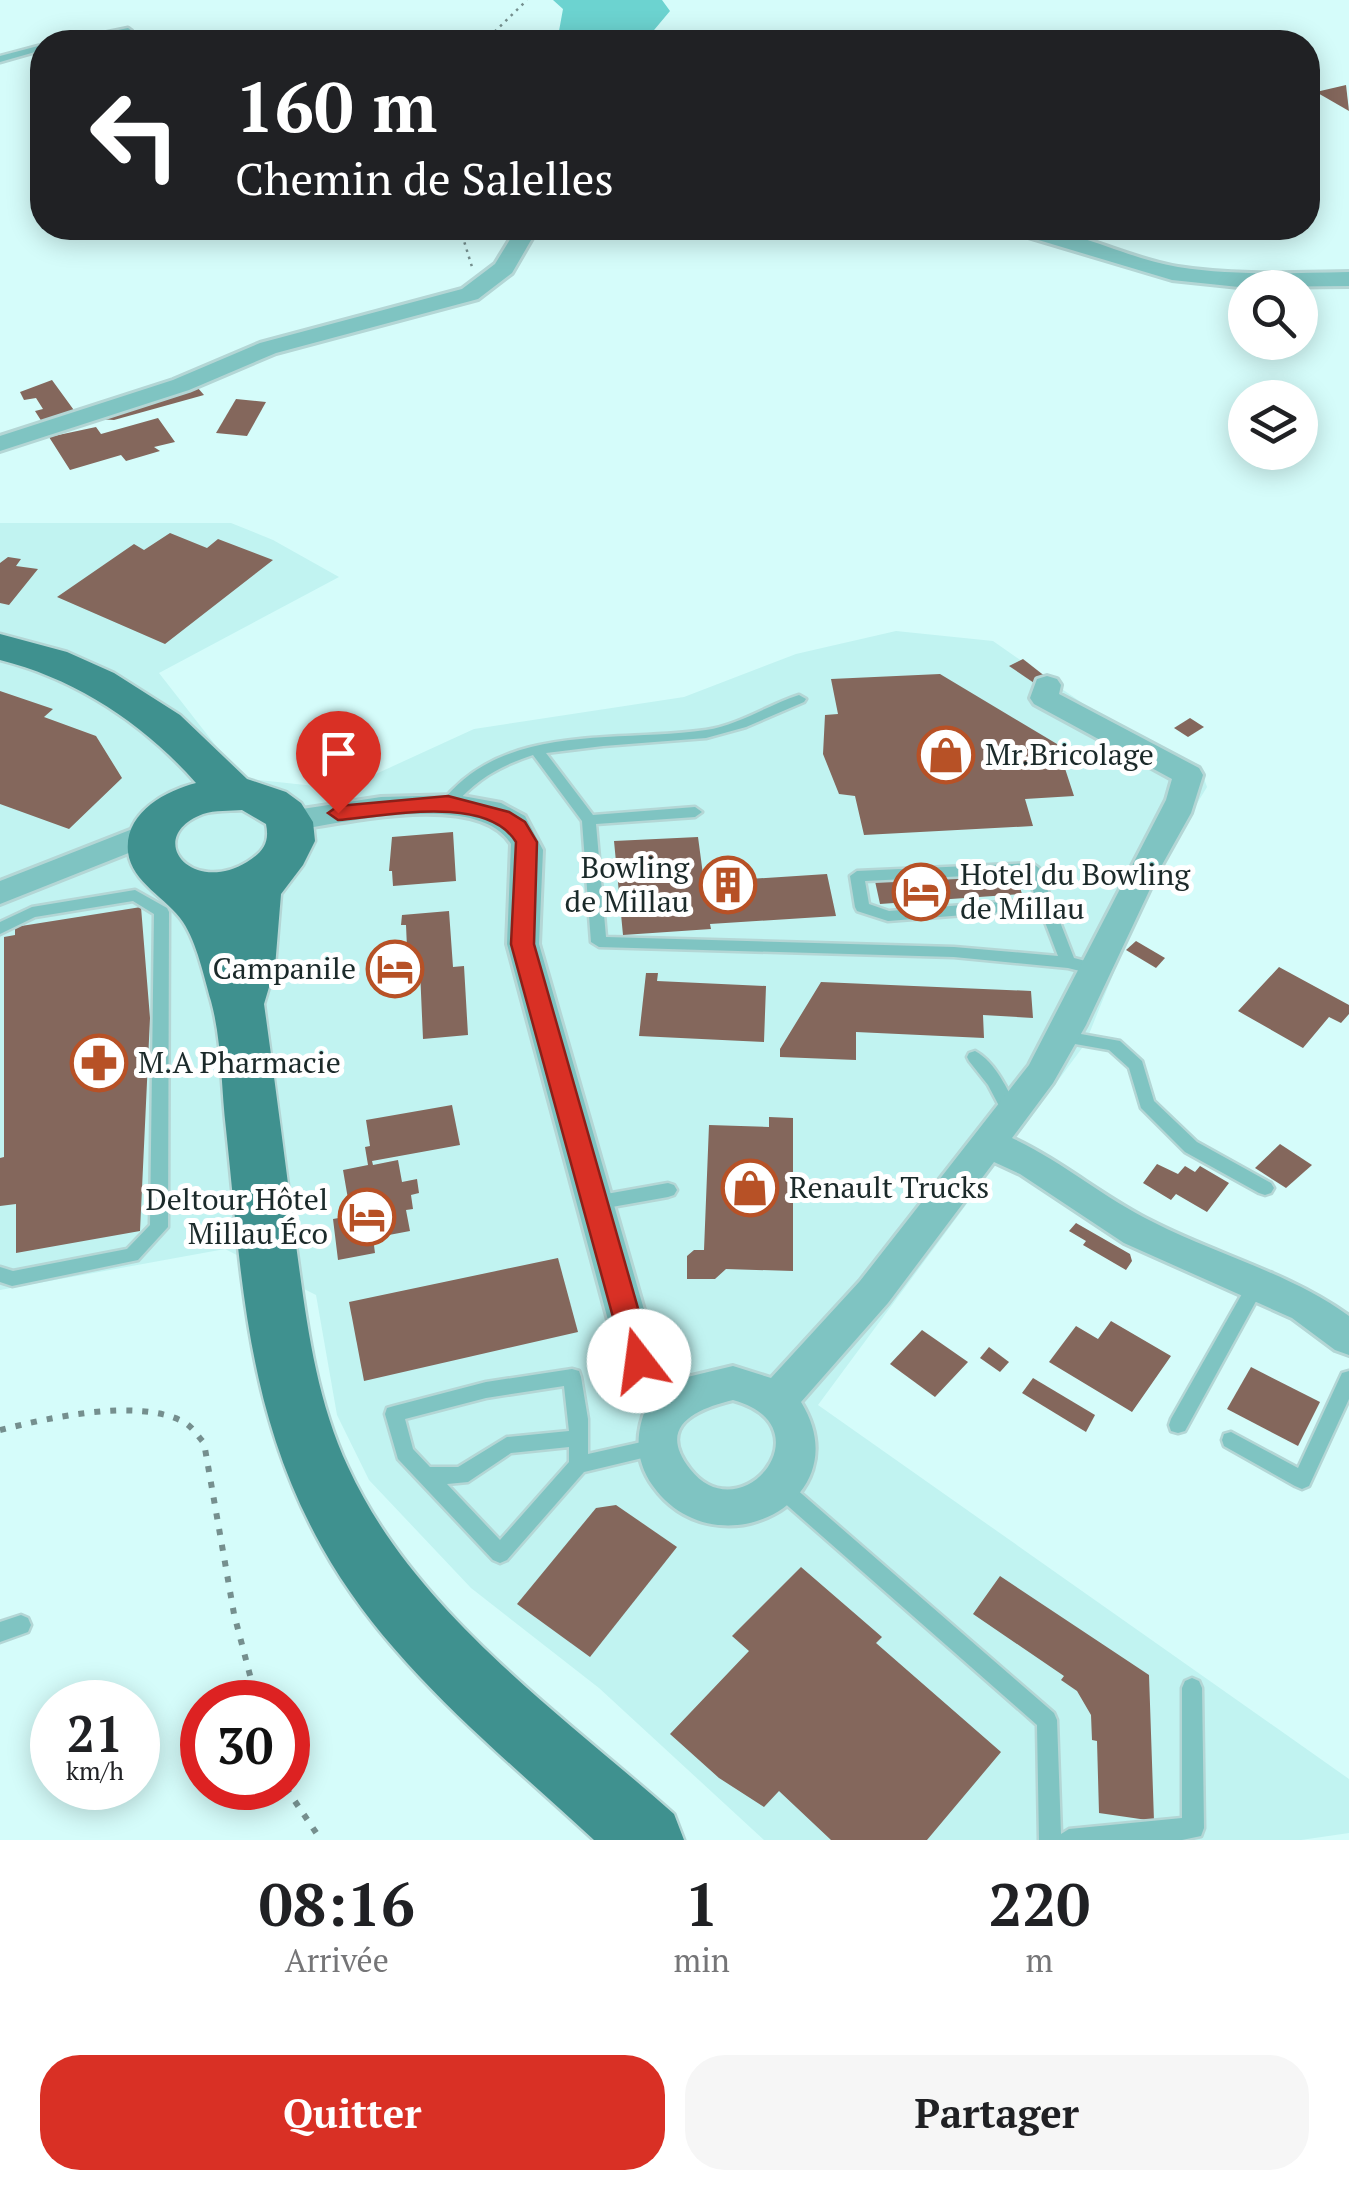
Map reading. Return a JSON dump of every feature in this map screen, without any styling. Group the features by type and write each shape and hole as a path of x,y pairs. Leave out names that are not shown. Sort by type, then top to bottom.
{"main road":[{"path":"0,647 84,673 117,691 185,743 233,793"},
{"path":"156,722 179,776 162,849 208,918 238,1004 280,1349 292,1406 336,1510 362,1554 407,1610 465,1670 648,1840"},
{"path":"162,849 198,799 233,793 265,800 282,843 258,892 249,966 238,1004"},
{"path":"162,849 207,889 233,886 282,843"}],"street":[{"path":"0,444 180,385 268,348 470,294 504,268 520,240"},
{"path":"1063,240 1172,273 1239,280 1349,278"},
{"path":"776,1402 874,1292 1001,1129 1064,1037 1082,966 1186,793 1191,766 1044,698 1047,686"},
{"path":"282,843 370,808 448,803 502,817 518,827 526,842 523,944 639,1361 670,1406"},
{"path":"0,894 90,858 162,849"},
{"path":"1001,1129 1033,1164 1137,1232 1306,1306 1349,1338"},
{"path":"733,1383 756,1389 776,1402 796,1434 797,1453 780,1488 761,1500 739,1508 714,1508 692,1500 673,1486 660,1468 655,1447 662,1418 688,1392 709,1384 733,1383"}],"lane":[{"path":"0,59 30,51"},
{"path":"448,803 476,772 500,760 623,738 709,734 799,699"},
{"path":"538,752 589,820 599,942 954,952 1082,966"},
{"path":"589,820 695,812"},
{"path":"1046,903 888,916 862,907 858,876 1032,868 1046,903 1082,966"},
{"path":"0,929 32,912 134,895 162,912 159,1227 132,1256 12,1278 0,1274"},
{"path":"1064,1037 1114,1045 1136,1065 1147,1104 1191,1146 1265,1188"},
{"path":"976,1056 994,1081 1001,1129"},
{"path":"595,1203 668,1190"},
{"path":"1178,1425 1257,1283"},
{"path":"578,1465 572,1378 486,1390 394,1414 405,1453 500,1554 578,1465 655,1447"},
{"path":"1231,1440 1302,1480 1349,1379"},
{"path":"424,1475 461,1476 507,1445 579,1438"},
{"path":"780,1488 1047,1720 1050,1840"},
{"path":"1069,1840 1193,1828 1192,1688"}],"path":[{"path":"496,30 527,0"},
{"path":"0,1430 129,1410 152,1410 186,1422 204,1444 234,1614 251,1680"},
{"path":"301,1810 321,1840"}],"shaded area":[{"path":"553,0 662,0 670,11 654,30 559,30 563,9"},
{"path":"0,523 231,523 273,540 339,577 159,673 241,778 343,789 474,729 684,697 796,654 896,631 993,641 1085,705 1200,767 1207,787 1153,875 1085,1044 818,1405 1349,1779 1349,1833 1301,1840 764,1840 599,1688 471,1588 369,1480 337,1415 316,1295 225,1249 0,1290"}],"building":[{"path":"1346,85 1349,111 1320,94 1320,91"},
{"path":"52,380 76,413 42,422 35,411 43,409 36,398 24,400 20,392"},
{"path":"197,387 204,395 114,420 97,419"},
{"path":"236,399 266,402 247,436 216,433"},
{"path":"158,418 175,442 126,461 121,455 70,470 49,437 96,427 101,434"},
{"path":"170,533 207,548 218,539 273,560 165,644 57,597 134,544 144,550"},
{"path":"8,557 21,559 16,566 38,569 9,605 0,603 0,563"},
{"path":"1023,659 1046,677 1037,685 1009,666"},
{"name":"Mr.Bricolage","path":"940,674 1057,744 1074,796 1025,799 1033,826 864,835 855,796 839,794 823,754 825,715 838,714 831,679"},
{"path":"0,691 53,709 44,717 96,736 122,778 69,829 0,804"},
{"path":"1190,718 1204,727 1188,737 1174,728"},
{"path":"453,832 456,881 393,886 389,871 392,837"},
{"name":"Bowling de Millau","path":"698,837 704,882 827,874 836,916 710,924 711,929 623,935 614,841"},
{"path":"1015,872 1022,894 880,904 875,881"},
{"path":"141,907 150,1018 140,1231 16,1253 16,1204 0,1206 0,1158 4,1157 4,937 15,935 15,927"},
{"path":"449,911 453,967 464,966 468,1035 423,1039 420,970 408,971 402,915"},
{"path":"1136,941 1165,958 1156,968 1126,950"},
{"path":"1279,967 1349,1005 1349,1014 1341,1023 1329,1017 1303,1048 1238,1011"},
{"path":"646,973 658,973 657,981 766,986 764,1042 639,1036"},
{"path":"821,982 1031,991 1033,1018 983,1015 984,1038 856,1032 856,1060 780,1057 780,1049"},
{"path":"452,1105 460,1145 372,1161 373,1165 398,1160 402,1182 417,1179 419,1193 411,1195 413,1209 406,1210 410,1231 373,1238 375,1253 338,1260 333,1219 350,1216 344,1200 348,1199 343,1170 368,1165 366,1120"},
{"name":"Renault Trucks","path":"769,1117 793,1118 793,1271 726,1269 715,1279 687,1279 687,1256 694,1250 704,1250 709,1125 769,1127"},
{"path":"1280,1144 1312,1165 1286,1188 1255,1168"},
{"path":"1157,1164 1178,1174 1185,1166 1195,1172 1200,1166 1229,1183 1207,1212 1176,1194 1171,1200 1143,1183"},
{"path":"1076,1223 1130,1254 1132,1261 1126,1270 1083,1245 1086,1241 1069,1231"},
{"path":"558,1258 578,1332 364,1381 349,1302"},
{"path":"1111,1321 1171,1356 1132,1412 1049,1362 1076,1326 1098,1339"},
{"path":"922,1330 968,1362 935,1397 890,1364"},
{"path":"989,1347 1009,1362 1000,1372 980,1358"},
{"path":"1251,1367 1320,1402 1298,1446 1227,1409"},
{"path":"1033,1378 1095,1415 1086,1432 1022,1393"},
{"path":"616,1505 677,1547 590,1657 517,1604 596,1508"},
{"path":"801,1567 882,1637 876,1643 1001,1752 927,1840 831,1840 779,1791 764,1807 719,1778 670,1734 749,1651 732,1636"},
{"path":"1000,1576 1149,1675 1154,1821 1099,1813 1097,1741 1092,1740 1091,1715 1077,1691 1061,1680 1064,1676 973,1614"}],"place":[{"name":"Mr.Bricolage","path":"946,755"},
{"name":"Bowling de Millau","path":"728,885"},
{"name":"Hotel du Bowling de Millau","path":"921,892"},
{"name":"Campanile","path":"395,969"},
{"name":"M.A Pharmacie","path":"99,1063"},
{"name":"Renault Trucks","path":"750,1188"},
{"name":"Deltour Hôtel Millau Éco","path":"367,1217"}],"route":[{"path":"338,813 448,803 478,808 518,827 526,842 528,866 523,892 523,944 639,1361"}]}
